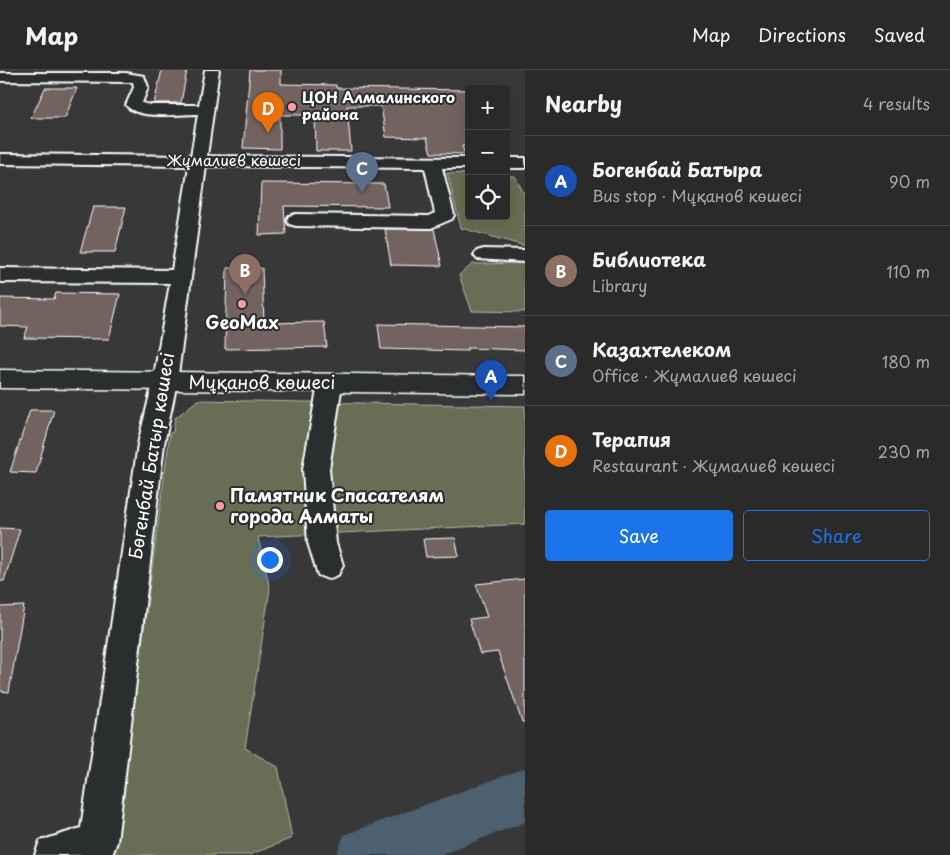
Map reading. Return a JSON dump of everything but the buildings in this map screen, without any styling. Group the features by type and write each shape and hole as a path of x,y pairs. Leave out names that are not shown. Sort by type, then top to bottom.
{"main road":[{"name":"Мұқанов көшесі","path":"0,379 525,385"}],"street":[{"name":"Бөгенбай Батыр көшесі","path":"54,855 98,842 151,444 165,382 212,70"},
{"path":"0,77 126,76 140,79 141,88 134,105 148,110 206,109"},
{"name":"Жұмалиев көшесі","path":"0,159 465,163"},
{"path":"296,220 431,222 438,220 445,215 445,207 432,162"},
{"path":"510,163 525,163"},
{"path":"484,255 525,256"},
{"path":"0,275 181,276"},
{"path":"328,564 322,543 316,469 330,384"}],"green space":[{"path":"447,173 465,174 465,220 510,220 510,176 515,176 525,196 525,246 461,228"},
{"path":"525,263 525,312 472,311 459,275 473,264"},
{"path":"198,400 525,406 525,524 258,537 270,589 245,748 278,767 292,838 249,855 89,855 116,838 170,433 173,432 175,418"}],"waterway":[{"path":"364,855 525,795"}],"place":[{"name":"ЦОН Алмалинского района","path":"292,107"},
{"name":"Терапия","path":"268,133"},
{"name":"Казахтелеком","path":"362,193"},
{"name":"Библиотека","path":"245,295"},
{"name":"GeoMax","path":"242,304"},
{"name":"Богенбай Батыра","path":"491,401"},
{"name":"Памятник Спасателям города Алматы","path":"220,506"}]}
